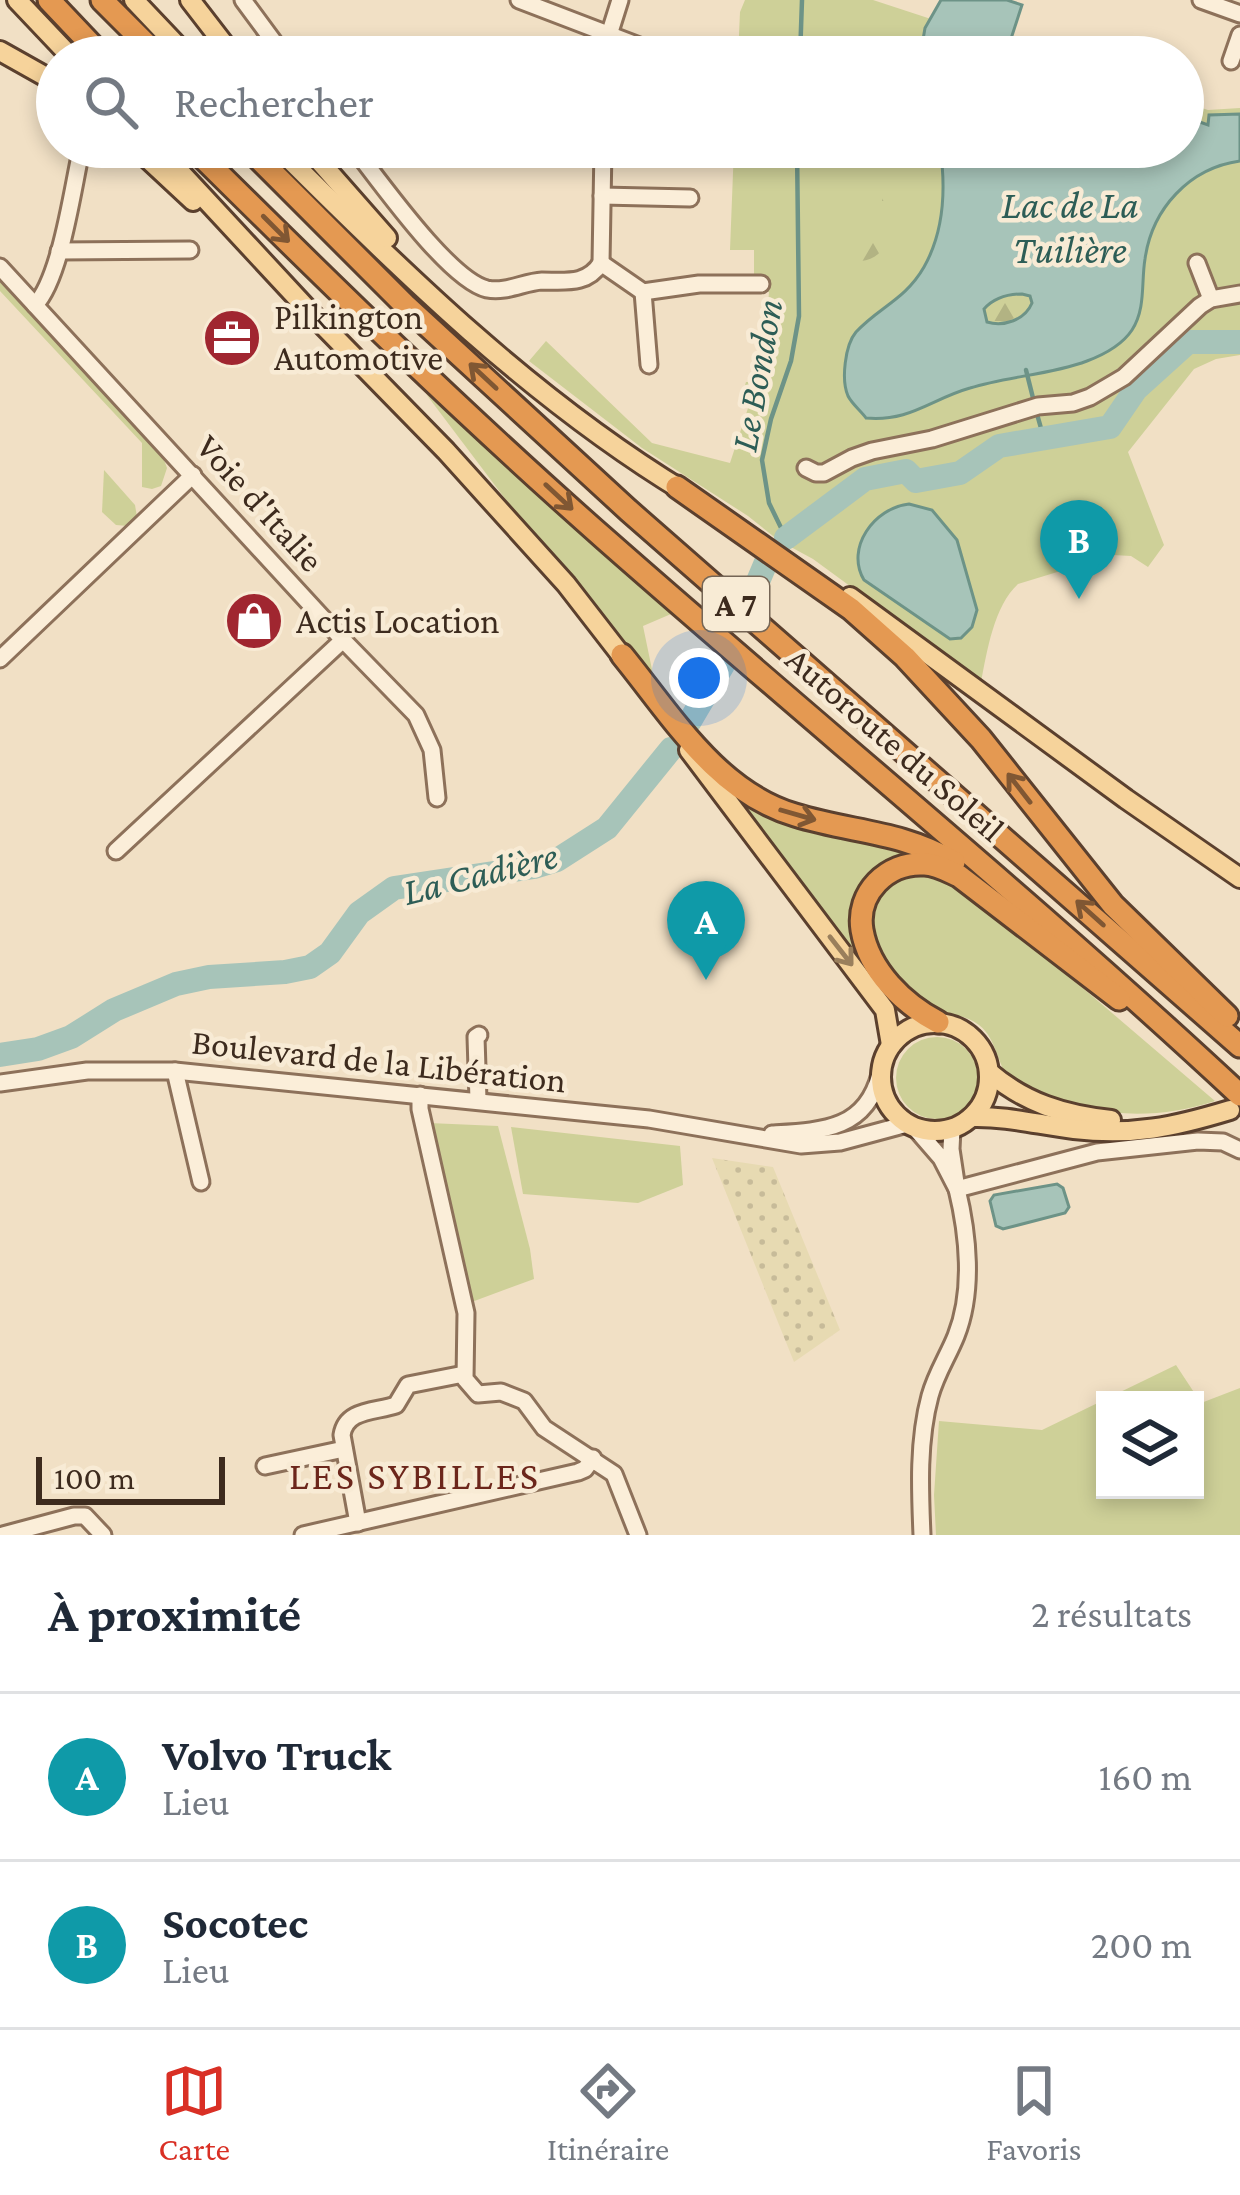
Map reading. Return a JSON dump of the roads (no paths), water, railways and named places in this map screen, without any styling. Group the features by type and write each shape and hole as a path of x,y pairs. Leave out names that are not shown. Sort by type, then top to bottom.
{"highway":[{"path":"49,0 83,36"},
{"path":"103,0 138,36"},
{"name":"Autoroute du Soleil","path":"213,168 348,301 603,538 1109,973 1230,1104"},
{"name":"Autoroute du Soleil","path":"268,168 405,305 628,510 1240,1046"},
{"path":"677,487 771,548 905,657 981,739 1113,905 1240,1029"},
{"path":"622,655 712,764 750,796 797,816 886,833 940,854 1009,904 1230,1104"},
{"path":"938,1022 916,1010 894,988 862,930 861,911 867,896 887,873 905,866 933,865 959,876 1103,987"}],"main road":[{"path":"16,0 51,36"},
{"path":"134,0 168,36"},
{"path":"190,0 218,36"},
{"path":"0,50 36,71"},
{"path":"157,168 312,314"},
{"path":"176,168 566,584 885,1010 891,1045"},
{"path":"298,168 392,260 490,346 597,432 677,487"},
{"path":"325,168 490,346"},
{"path":"771,548 857,602 1240,878"},
{"path":"938,1022 953,1025 978,1043 989,1072 982,1104 972,1117 952,1129 933,1131 911,1126 896,1114 887,1102 880,1074 891,1045 912,1028 938,1022"},
{"path":"989,1072 1028,1100 1072,1114 1129,1122 1230,1104"},
{"path":"972,1117 1010,1117 1072,1129 1129,1132 1186,1124 1230,1104"}],"street":[{"path":"243,0 270,36"},
{"path":"519,0 614,36"},
{"path":"609,34 620,0"},
{"path":"1201,0 1240,14"},
{"path":"1231,61 1240,35"},
{"path":"35,305 45,293 59,251 77,168"},
{"path":"369,168 416,229 470,282 496,290 533,281 580,280 595,272 601,263 603,168"},
{"path":"602,196 690,199"},
{"path":"59,251 190,250"},
{"path":"601,263 643,292 699,284 761,284"},
{"path":"1197,263 1211,299"},
{"name":"Voie d'Italie","path":"0,267 406,704 423,726 432,750 436,798"},
{"path":"643,292 649,365"},
{"path":"806,468 824,473 872,451 932,439 1038,406 1090,397 1124,377 1211,299 1240,294"},
{"path":"0,659 193,475"},
{"path":"116,851 343,640"},
{"path":"478,1034 478,1100"},
{"name":"Boulevard de la Libération","path":"0,1083 87,1071 175,1071 649,1119 787,1144 816,1144 911,1126"},
{"path":"175,1071 201,1182"},
{"name":"Boulevard de la Libération","path":"751,1136 844,1123 863,1111 880,1074"},
{"path":"420,1095 466,1312 464,1374 478,1394 501,1392 524,1401 544,1428 593,1458 619,1481 638,1535"},
{"path":"911,1126 941,1158 957,1189"},
{"path":"922,1535 924,1421 933,1384 964,1307 967,1259 952,1129"},
{"path":"957,1189 1097,1151 1198,1141 1223,1142 1240,1150"},
{"path":"358,1522 342,1427 352,1416 396,1405 413,1382 464,1374"},
{"path":"265,1466 344,1449"},
{"path":"303,1535 578,1472 593,1458"},
{"path":"3,1535 85,1516 103,1535"}],"water":[{"path":"941,0 1007,0 1022,5 1012,36 924,36"},
{"name":"Lac de La Tuilière","path":"1240,114 1240,161 1189,182 1165,208 1149,241 1136,322 1118,345 1073,366 970,388 895,417 866,418 852,402 845,372 852,338 924,267 940,224 942,168 1204,168 1204,124 1208,125 1209,115","holes":["1022,294 1030,296 1032,303 1019,318 987,322 984,309 1001,297"]},
{"path":"909,504 932,510 957,540 977,610 972,627 961,638 950,639 864,580 859,568 861,543 874,521"},
{"path":"1057,1184 1069,1207 1065,1213 1003,1229 996,1226 990,1201 994,1195"}],"waterway":[{"name":"Le Bondon","path":"801,36 802,0"},
{"name":"Le Bondon","path":"786,538 769,503 762,460 799,316 797,168"},
{"name":"La Cadière","path":"786,538 865,479 906,471 916,481 960,473 999,446 1110,427 1136,389 1188,342 1240,342"},
{"path":"1026,370 1034,402"},
{"path":"1037,414 1044,439"},
{"name":"La Cadière","path":"751,598 767,560"},
{"name":"La Cadière","path":"690,721 723,665"},
{"name":"La Cadière","path":"0,1055 71,1037 114,1010 176,984 310,967 330,953 359,913 394,888 557,860 607,828 671,749"}],"place":[{"name":"Pilkington Automotive","path":"232,338"},
{"name":"Socotec","path":"1079,599"},
{"name":"Actis Location","path":"254,621"},
{"name":"Volvo Truck","path":"706,980"}],"district":[{"name":"LES SYBILLES","path":"415,1475"}]}
